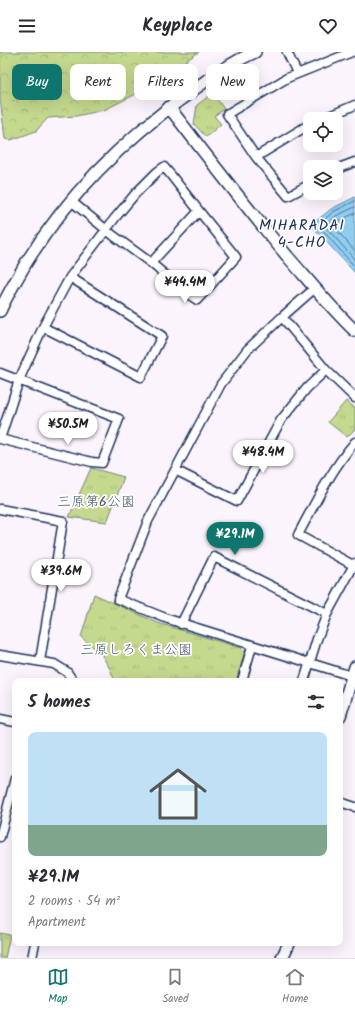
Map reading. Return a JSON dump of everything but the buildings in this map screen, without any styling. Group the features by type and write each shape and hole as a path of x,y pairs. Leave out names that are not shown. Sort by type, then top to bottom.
{"main road":[{"path":"0,311 36,247 71,201 114,154 169,107 211,77 255,52"},
{"path":"169,107 253,216 315,288 355,331"},
{"path":"343,707 354,673"},
{"path":"282,958 288,946"}],"street":[{"path":"287,52 297,73"},
{"path":"303,188 288,196 256,157 227,114 297,73 352,52"},
{"path":"338,112 355,105"},
{"path":"256,157 303,128"},
{"path":"343,166 355,162"},
{"path":"0,373 19,380 119,419 102,463 92,462 0,439 19,380 43,327 70,277 106,229 136,193 164,167 236,256 197,300 188,294 151,263 106,229 71,201"},
{"path":"151,263 199,211"},
{"path":"43,327 141,377 162,336 70,277"},
{"path":"315,288 247,350 221,384 148,521 118,599 181,624 310,663 354,673"},
{"path":"282,317 326,370 355,398"},
{"path":"175,470 237,501 281,420 307,388 326,370"},
{"path":"305,678 327,614 354,564 298,535 321,492 344,455 355,442"},
{"path":"0,510 63,521 40,662"},
{"path":"181,624 214,557 327,614"},
{"path":"243,678 252,646"},
{"path":"0,655 54,664 67,672 72,678"},
{"path":"0,719 12,721"},
{"path":"0,837 12,790"},
{"path":"343,803 355,807"},
{"path":"32,958 34,946"}],"green space":[{"path":"0,52 199,52 181,64 134,64 134,95 126,99 126,64 70,64 70,100 124,100 104,110 76,116 48,118 36,131 11,140 5,139 0,98"},
{"path":"206,98 206,100 218,100 224,109 214,116 221,124 206,137 194,124 197,105"},
{"path":"346,401 355,408 355,429 347,437 328,422"},
{"name":"三原第6公園","path":"91,468 124,477 107,522 69,517"},
{"name":"三原しろくま公園","path":"94,594 158,623 241,648 244,655 237,678 114,678 101,654 81,637"},
{"path":"0,933 10,935 5,958 0,958"}],"water":[{"path":"355,197 355,273 311,225 331,209"}],"district":[{"name":"MIHARADAI 4-CHO","path":"302,234"}]}
